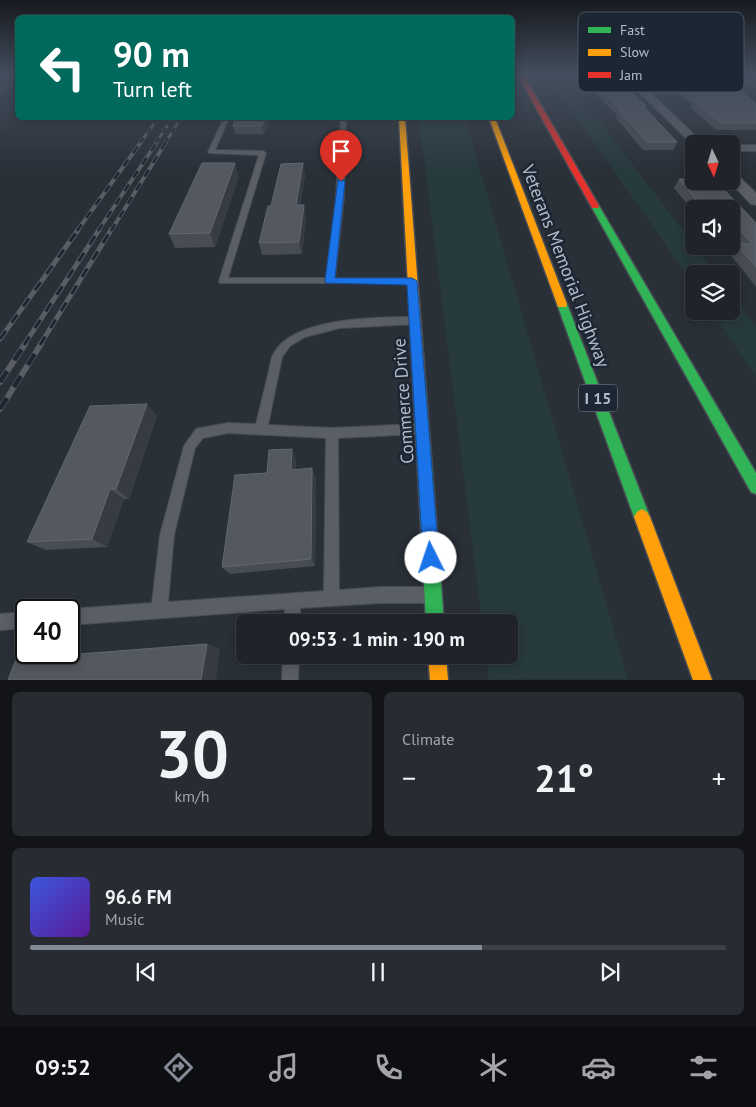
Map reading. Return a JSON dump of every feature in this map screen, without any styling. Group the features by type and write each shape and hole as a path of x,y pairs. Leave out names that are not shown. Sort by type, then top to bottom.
{"main road":[{"path":"538,106 756,487"},
{"name":"Commerce Drive","path":"402,120 434,614"},
{"name":"Veterans Memorial Highway","path":"493,120 703,680"},
{"path":"438,664 439,680"}],"street":[{"path":"658,106 689,135"},
{"path":"740,148 756,148"},
{"path":"740,185 756,201"}],"lane":[{"path":"225,120 211,152 263,153 223,280 412,281"},
{"path":"330,281 340,197 344,120"},
{"path":"261,429 278,353 291,340 308,332 338,325 384,320 415,321"},
{"path":"159,611 167,535 190,446 200,433 228,428 332,433 422,429"},
{"path":"330,598 332,433"},
{"path":"80,616 330,598 381,595 433,595"},
{"path":"292,614 293,601"},
{"path":"0,622 15,621"},
{"path":"290,680 291,664"}],"green space":[{"path":"568,106 583,106 592,118 597,118 685,233 685,255 702,255 709,265 685,265 685,272"},
{"path":"419,120 466,120 628,679 489,679 487,664 518,664 518,614 481,614"},
{"path":"740,306 756,327 756,377 717,320 740,320"}],"building":[{"path":"618,106 646,106 643,106 677,142 647,142 619,110 622,110"},
{"path":"701,106 756,106 756,123 721,123"},
{"path":"235,120 265,120 262,126 233,126"},
{"path":"202,163 235,163 210,233 169,234"},
{"path":"303,163 296,205 304,205 299,242 259,243 268,206 271,206 281,164"},
{"path":"679,179 685,179 685,186"},
{"path":"688,190 725,190 734,200 697,200"},
{"path":"740,206 756,223 756,267 740,249 740,244 753,244 740,230"},
{"path":"147,404 116,489 110,489 92,539 27,542 90,406"},
{"path":"292,449 291,470 312,468 311,559 222,567 235,475 267,473 269,450"},
{"path":"207,644 201,680 8,680 15,662 15,664 80,664 80,654"}],"railway":[{"path":"140,143 157,120"},
{"path":"165,143 180,120"},
{"path":"156,143 167,126"},
{"path":"77,231 141,142"},
{"path":"98,231 157,142"},
{"path":"111,231 166,142"},
{"path":"0,339 78,230"},
{"path":"24,345 99,230"},
{"path":"40,345 111,230"},
{"path":"0,382 25,344"},
{"path":"0,409 41,344"}],"traffic: fast":[{"path":"595,206 756,487"},
{"path":"562,304 642,517"},
{"path":"419,379 434,614"}],"traffic: slow":[{"path":"402,120 419,379"},
{"path":"493,120 562,304"},
{"path":"642,517 703,680"},
{"path":"438,664 439,680"}],"traffic: jam":[{"path":"538,106 595,206"}],"route":[{"path":"341,181 330,281 412,281 431,558"}]}
